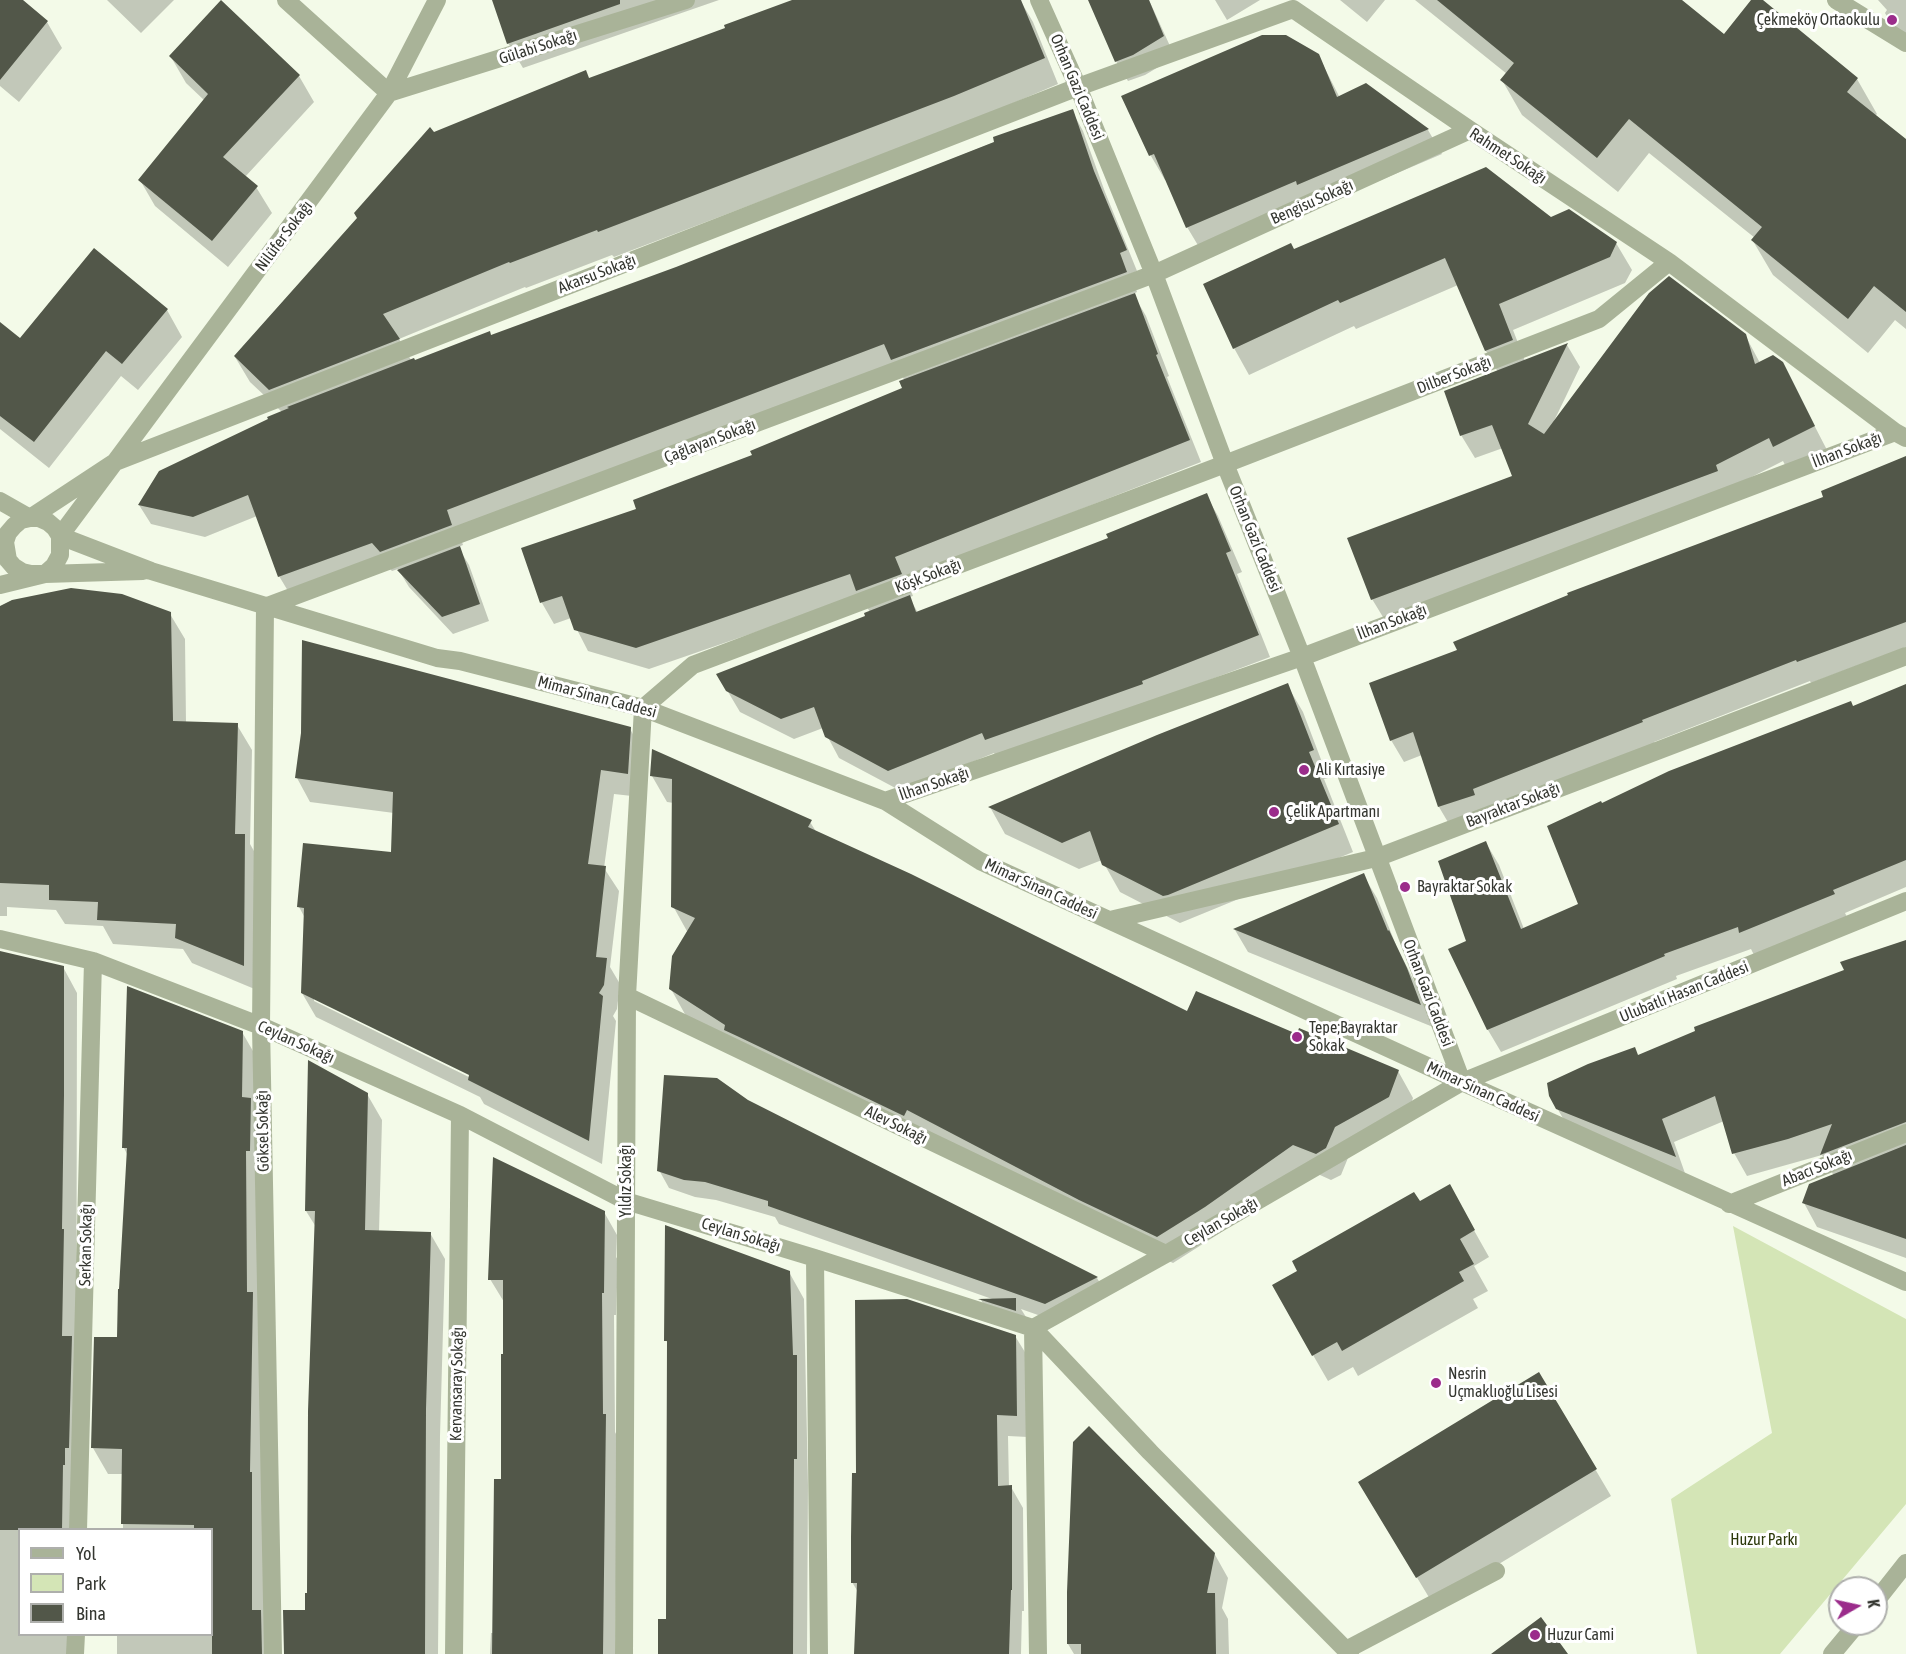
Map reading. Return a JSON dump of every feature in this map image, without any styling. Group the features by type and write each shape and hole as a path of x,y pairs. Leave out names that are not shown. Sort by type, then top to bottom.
{"street":[{"path":"286,0 389,93"},
{"name":"Nilüfer Sokağı","path":"60,536 389,93 437,0"},
{"name":"Gülabi Sokağı","path":"389,93 686,0"},
{"name":"Orhan Gazi Caddesi","path":"1039,0 1078,87 1155,274 1225,464 1302,657 1462,1082"},
{"path":"1836,0 1906,43"},
{"name":"Rahmet Sokağı","path":"1078,87 1293,9 1669,262 1901,435"},
{"name":"Akarsu Sokağı","path":"115,462 1078,87"},
{"name":"Bengisu Sokağı","path":"1155,274 1470,130"},
{"name":"Dilber Sokağı","path":"1225,464 1599,319 1669,262"},
{"name":"Çağlayan Sokağı","path":"265,607 1155,274"},
{"name":"İlhan Sokağı","path":"885,801 1302,657 1901,435"},
{"name":"Nilüfer Sokağı","path":"30,518 115,462"},
{"name":"Köşk Sokağı","path":"643,708 693,665 1225,464"},
{"path":"0,501 30,518"},
{"path":"39,518 48,522 60,536 151,571 31,574 14,567 8,560 2,541 21,520 39,518"},
{"path":"0,585 45,574 54,566 60,555 60,536"},
{"name":"Mimar Sinan Caddesi","path":"151,571 437,658 460,661 643,708 885,801 980,861 1729,1204 1906,1282"},
{"name":"Göksel Sokağı","path":"265,607 261,1026 273,1654"},
{"name":"Bayraktar Sokağı","path":"1110,920 1376,858 1906,656"},
{"name":"Yıldız Sokağı","path":"624,1654 627,996 643,708"},
{"name":"Ulubatlı Hasan Caddesi","path":"1462,1082 1906,901"},
{"name":"Ceylan Sokağı","path":"0,939 93,961 261,1026 460,1115 626,1201 815,1258 1033,1328 1166,1254 1462,1082"},
{"name":"Serkan Sokağı","path":"78,1528 93,961"},
{"name":"Alev Sokağı","path":"627,996 1166,1254"},
{"name":"Kervansaray Sokağı","path":"454,1654 460,1115"},
{"name":"Abacı Sokağı","path":"1729,1204 1906,1133"},
{"path":"815,1258 819,1654"},
{"path":"1033,1328 1150,1452 1348,1652 1496,1571"},
{"path":"1033,1328 1038,1654"},
{"path":"1888,1589 1904,1573"},
{"path":"75,1654 76,1636"},
{"path":"1832,1654 1847,1636"}],"green space":[{"name":"Huzur Parkı","path":"1733,1226 1906,1319 1906,1504 1846,1576 1828,1576 1828,1597 1780,1654 1697,1654 1671,1499 1772,1433"}],"building":[{"path":"0,0 23,0 48,21 0,80"},
{"path":"221,0 300,75 223,157 258,186 212,241 138,180 208,94 169,56"},
{"path":"492,0 620,0 620,4 507,44"},
{"path":"792,0 1021,0 1045,58 954,96 598,232 597,230 509,262 383,314 400,339 269,390 234,356 357,218 354,213 430,127 434,132 586,70 589,78 725,28 724,25"},
{"path":"1088,0 1149,0 1164,36 1133,55 1115,62"},
{"path":"1437,0 1682,0 1724,34 1751,0 1763,0 1858,78 1847,92 1906,139 1906,312 1874,286 1848,319 1751,240 1762,227 1629,119 1597,158 1500,80 1514,63"},
{"path":"1262,35 1286,35 1319,54 1337,97 1366,83 1429,129 1297,185 1296,181 1186,228 1154,154 1149,156 1121,96"},
{"path":"1073,109 1094,171 1127,250 1120,253 1127,272 891,360 884,344 447,510 452,525 380,552 372,543 278,577 248,495 193,517 138,505 159,471 289,408 287,407 414,358 415,360 490,331 491,335 676,267 994,142 993,137"},
{"path":"1486,167 1551,217 1569,209 1617,242 1610,257 1499,304 1513,340 1485,351 1445,258 1340,303 1338,300 1233,349 1203,284 1291,243 1294,249"},
{"path":"94,248 168,309 122,364 106,351 34,442 0,416 0,322 20,338"},
{"path":"1669,276 1746,334 1755,364 1773,355 1783,362 1815,426 1773,447 1769,438 1716,465 1718,471 1371,600 1347,538 1512,476 1492,425 1460,436 1444,391 1568,343 1528,424 1544,434 1649,293"},
{"path":"1135,293 1158,354 1156,355 1190,440 895,557 902,574 856,591 850,574 636,648 574,630 562,596 540,603 521,548 636,509 633,500 752,455 750,451 902,388 899,381"},
{"path":"1906,456 1906,622 1797,662 1796,660 1642,720 1643,722 1473,789 1475,795 1438,807 1413,732 1390,741 1369,683 1457,650 1453,642 1568,595 1567,593 1823,497 1821,491"},
{"path":"1207,493 1231,551 1226,553 1259,635 1142,681 1143,684 985,740 982,733 888,771 825,737 814,707 781,719 726,691 716,674 865,616 864,613 910,595 916,612 1108,538 1106,534"},
{"path":"460,546 480,604 442,617 397,570"},
{"path":"71,588 122,594 171,612 173,721 238,723 235,834 245,834 244,966 175,938 176,924 97,920 98,902 49,900 49,885 0,883 0,606 12,600"},
{"path":"302,640 631,727 628,774 601,770 588,864 606,866 596,957 607,958 604,985 599,993 603,996 589,1141 468,1080 469,1075 301,993 304,908 297,907 303,843 391,852 393,792 295,778 301,733"},
{"path":"1288,683 1314,750 1309,752 1339,824 1168,895 1163,896 1102,865 1090,831 1062,843 988,807 1157,735"},
{"path":"1906,684 1906,860 1833,890 1835,894 1739,933 1738,927 1664,954 1665,956 1487,1030 1448,949 1466,941 1438,861 1486,841 1521,929 1578,904 1547,826 1669,771 1851,701 1853,706"},
{"path":"652,749 812,820 808,827 911,874 1187,1011 1196,991 1297,1034 1299,1028 1399,1070 1389,1097 1335,1127 1326,1148 1316,1154 1293,1145 1205,1207 1157,1237 1079,1200 907,1110 904,1116 724,1030 725,1025 669,989 672,956 695,918 671,907 672,779 650,776"},
{"path":"1364,873 1388,931 1407,968 1421,1005 1233,929"},
{"path":"1906,940 1906,1122 1820,1155 1832,1124 1732,1154 1715,1096 1662,1119 1676,1157 1556,1109 1549,1096 1547,1083 1588,1064 1635,1047 1638,1055 1695,1031 1694,1027 1844,970 1840,962"},
{"path":"0,951 64,966 62,1336 72,1336 69,1448 65,1448 65,1465 63,1465 62,1528 0,1530"},
{"path":"127,986 243,1031 242,1097 251,1098 250,1151 246,1151 247,1292 253,1292 250,1472 252,1472 252,1610 261,1610 262,1654 212,1654 213,1528 194,1528 194,1525 121,1524 122,1449 91,1448 94,1337 117,1337 127,1148 122,1148"},
{"path":"308,1060 368,1093 365,1230 431,1232 426,1409 425,1654 284,1654 283,1610 305,1610 305,1593 307,1593 308,1411 315,1211 305,1211"},
{"path":"664,1075 717,1078 748,1100 1098,1277 1045,1304 768,1206 768,1201 705,1182 684,1180 657,1171"},
{"path":"1906,1145 1906,1239 1802,1203 1809,1184"},
{"path":"493,1157 605,1211 604,1293 602,1293 603,1414 606,1414 603,1654 492,1654 494,1479 501,1479 501,1354 503,1354 503,1280 488,1280"},
{"path":"1450,1184 1475,1230 1460,1239 1474,1264 1459,1272 1464,1281 1342,1351 1337,1342 1312,1356 1272,1285 1297,1271 1292,1261 1414,1192 1420,1201"},
{"path":"665,1225 790,1271 793,1355 797,1355 793,1654 658,1654 658,1619 666,1619"},
{"path":"1016,1298 1016,1311 978,1299"},
{"path":"907,1299 1016,1335 1017,1416 997,1415 998,1486 1012,1485 1012,1590 1009,1654 854,1654 857,1583 851,1583 851,1537 852,1473 856,1473 855,1300"},
{"path":"1539,1372 1597,1469 1416,1578 1358,1482"},
{"path":"1089,1426 1215,1553 1207,1593 1215,1593 1216,1654 1081,1654 1081,1644 1067,1644 1073,1442"},
{"name":"Huzur Cami","path":"1541,1617 1568,1654 1491,1654"}],"place":[{"name":"Çekmeköy Ortaokulu","path":"1892,20"},
{"name":"Ali Kırtasiye","path":"1304,770"},
{"name":"Çelik Apartmanı","path":"1274,812"},
{"name":"Bayraktar Sokak","path":"1405,887"},
{"name":"Tepe;Bayraktar Sokak","path":"1297,1037"},
{"name":"Nesrin Uçmaklıoğlu Lisesi","path":"1436,1383"},
{"name":"Huzur Cami","path":"1535,1635"}]}
